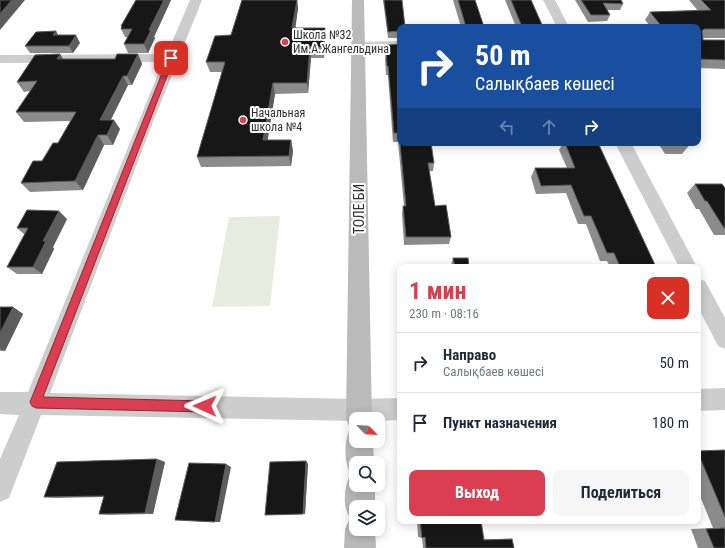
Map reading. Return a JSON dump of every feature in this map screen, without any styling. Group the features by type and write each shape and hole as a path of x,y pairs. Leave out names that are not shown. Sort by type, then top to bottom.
{"main road":[{"name":"ТОЛЕ БИ","path":"358,0 359,412"},
{"path":"360,536 360,548"}],"street":[{"path":"0,489 36,402 171,58 196,0"},
{"path":"549,0 561,24"},
{"path":"359,46 397,45"},
{"path":"0,59 171,58"},
{"path":"625,146 686,264"},
{"path":"701,293 725,339"},
{"path":"701,400 725,399"},
{"path":"0,403 36,402 349,415"},
{"path":"380,412 397,409"}],"shaded area":[{"path":"280,216 270,306 212,307 229,217"}],"building":[{"path":"0,0 12,0 0,14"},
{"path":"136,0 164,0 149,30 151,30 144,44 124,44 132,29 121,29 121,26"},
{"path":"242,0 297,0 292,28 325,28 323,47 310,47 307,83 273,83 263,140 291,140 289,156 197,157 225,62 206,62 215,36 231,35"},
{"path":"384,0 402,0 405,24 397,24 397,31 388,32"},
{"path":"458,0 475,0 483,24 465,24"},
{"path":"511,0 531,0 542,24 521,24"},
{"path":"581,0 621,0 623,4 603,3 610,15 591,15"},
{"path":"701,0 725,0 725,29 704,29 702,31 703,40 725,40 725,60 701,59 701,24 660,24 650,12 711,10"},
{"path":"56,31 53,35 76,35 69,46 25,46 36,32"},
{"path":"397,44 397,133 394,133 387,66 387,45"},
{"path":"60,54 57,59 115,59 117,54 138,54 127,76 123,76 100,120 114,120 107,135 98,135 75,181 21,183 33,161 42,161 53,143 58,143 76,112 16,112 37,81 17,82 35,55"},
{"path":"400,146 431,146 434,163 428,163 435,206 446,205 451,237 406,237 403,206 406,206"},
{"path":"566,146 599,146 655,264 619,264 614,253 607,253 591,216 584,216 571,185 541,186 535,168 575,168"},
{"path":"695,184 722,184 725,188 724,228 707,201 705,201"},
{"path":"27,210 59,211 43,241 46,241 33,267 7,267 28,228 17,228"},
{"path":"453,258 468,258 469,264 454,264"},
{"path":"0,307 13,307 0,333"},
{"path":"725,450 725,517 701,460 701,451"},
{"path":"157,459 145,513 99,514 104,496 44,497 57,462"},
{"path":"306,461 303,514 265,515 270,462"},
{"path":"189,463 226,464 215,522 175,520"},
{"path":"420,524 481,524 484,540 512,539 514,548 426,548 425,537 422,538"},
{"path":"725,528 725,548 714,548 706,529"}],"place":[{"name":"Школа №32 Им.А.Жангельдина","path":"285,42"},
{"name":"Начальная школа №4","path":"243,120"}],"route":[{"path":"171,58 36,402 205,406"}]}
